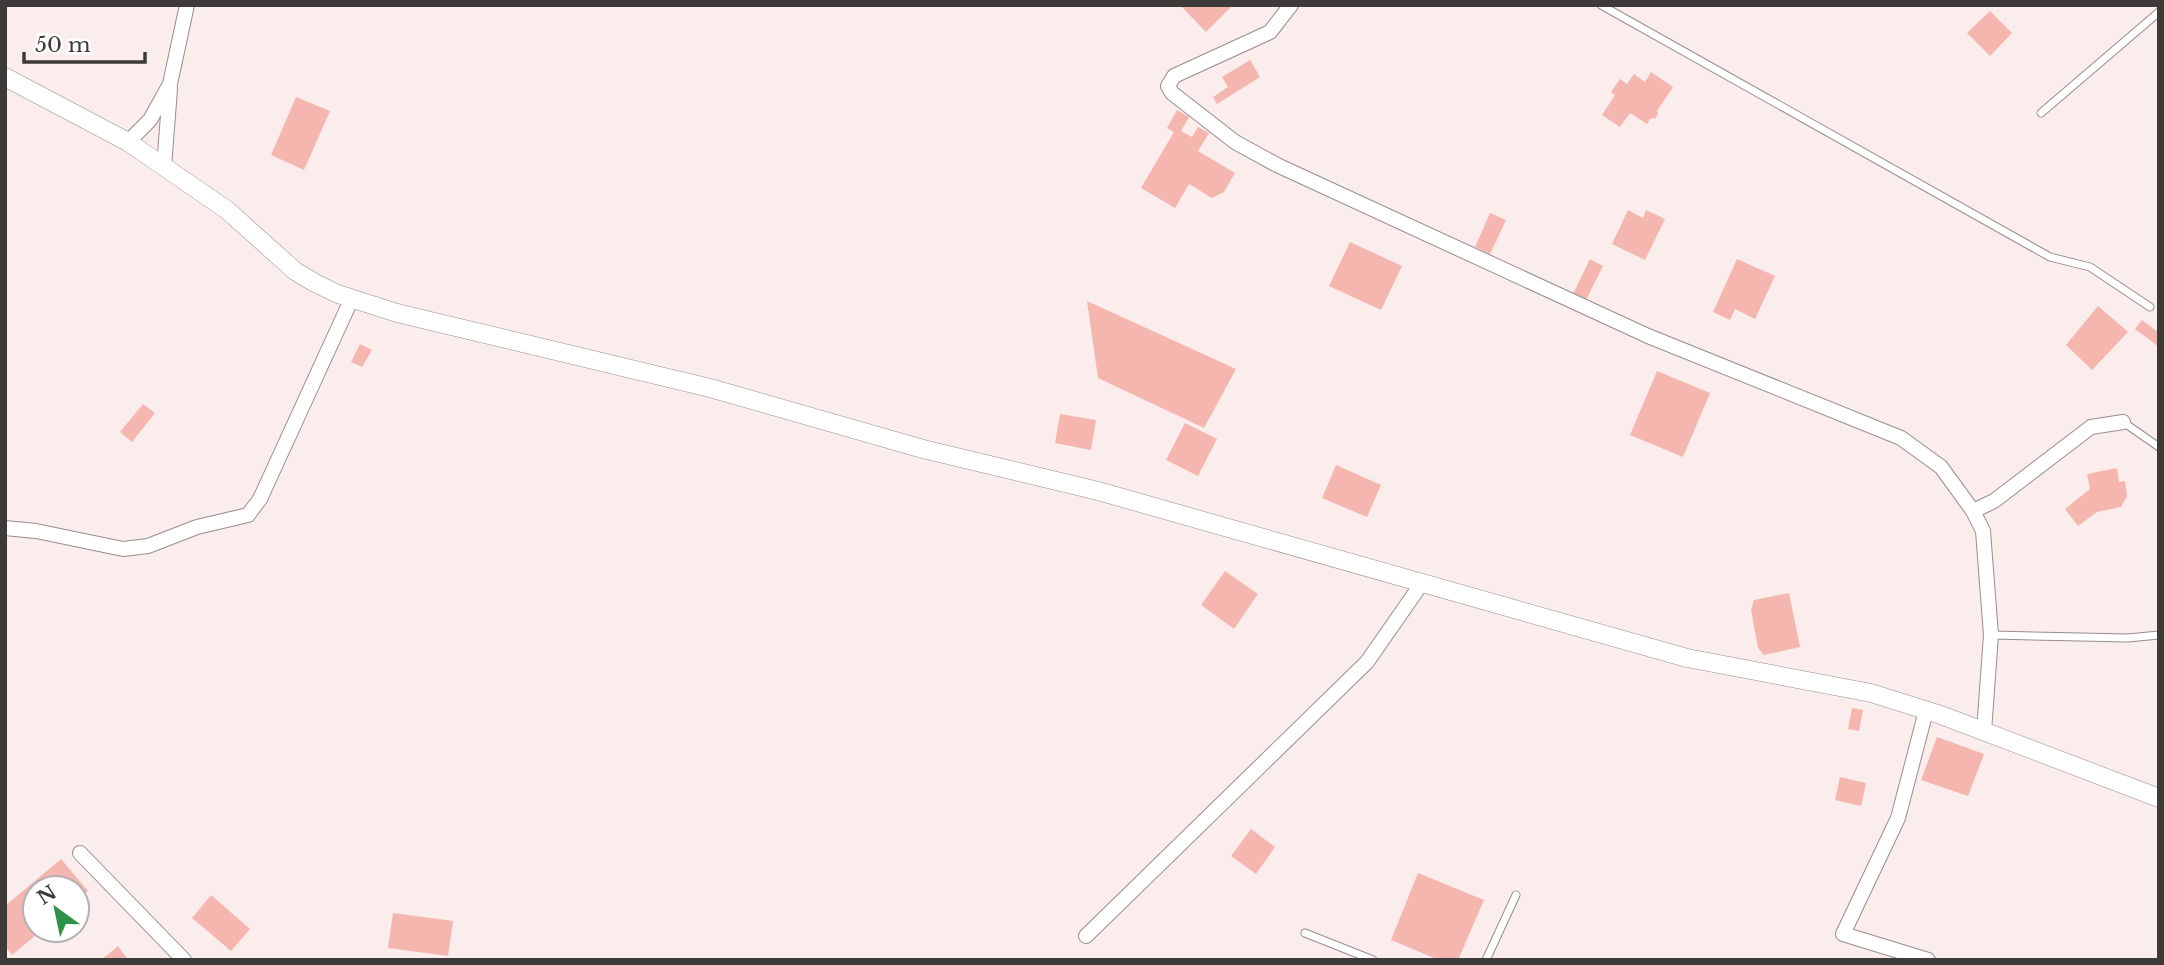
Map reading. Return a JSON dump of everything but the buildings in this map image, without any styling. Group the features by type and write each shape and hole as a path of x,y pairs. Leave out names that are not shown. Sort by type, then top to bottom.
{"street":[{"path":"164,167 170,84 187,5"},
{"path":"1284,8 1270,32 1174,76 1168,86 1172,93 1235,142 1277,165 1648,336 1901,438 1941,467 1983,531 1991,635 1984,732"},
{"path":"5,78 128,142 227,210 295,271 315,283 352,298 410,316 710,388 923,449 1098,491 1687,658 1871,693 2159,798"},
{"path":"128,142 150,120 170,84"},
{"path":"5,528 36,531 122,549 148,546 197,527 248,515 260,499 352,298"},
{"path":"1973,512 1994,501 2091,427 2123,422"},
{"path":"1086,936 1367,662 1422,583"},
{"path":"1926,711 1898,818 1843,934 1928,960"},
{"path":"80,853 184,960"}],"lane":[{"path":"1601,5 2050,257 2090,267 2150,307"},
{"path":"2042,113 2159,12"},
{"path":"2123,422 2159,447"},
{"path":"1991,635 2128,638 2159,635"},
{"path":"1486,960 1516,895"},
{"path":"1305,933 1373,960"}]}
